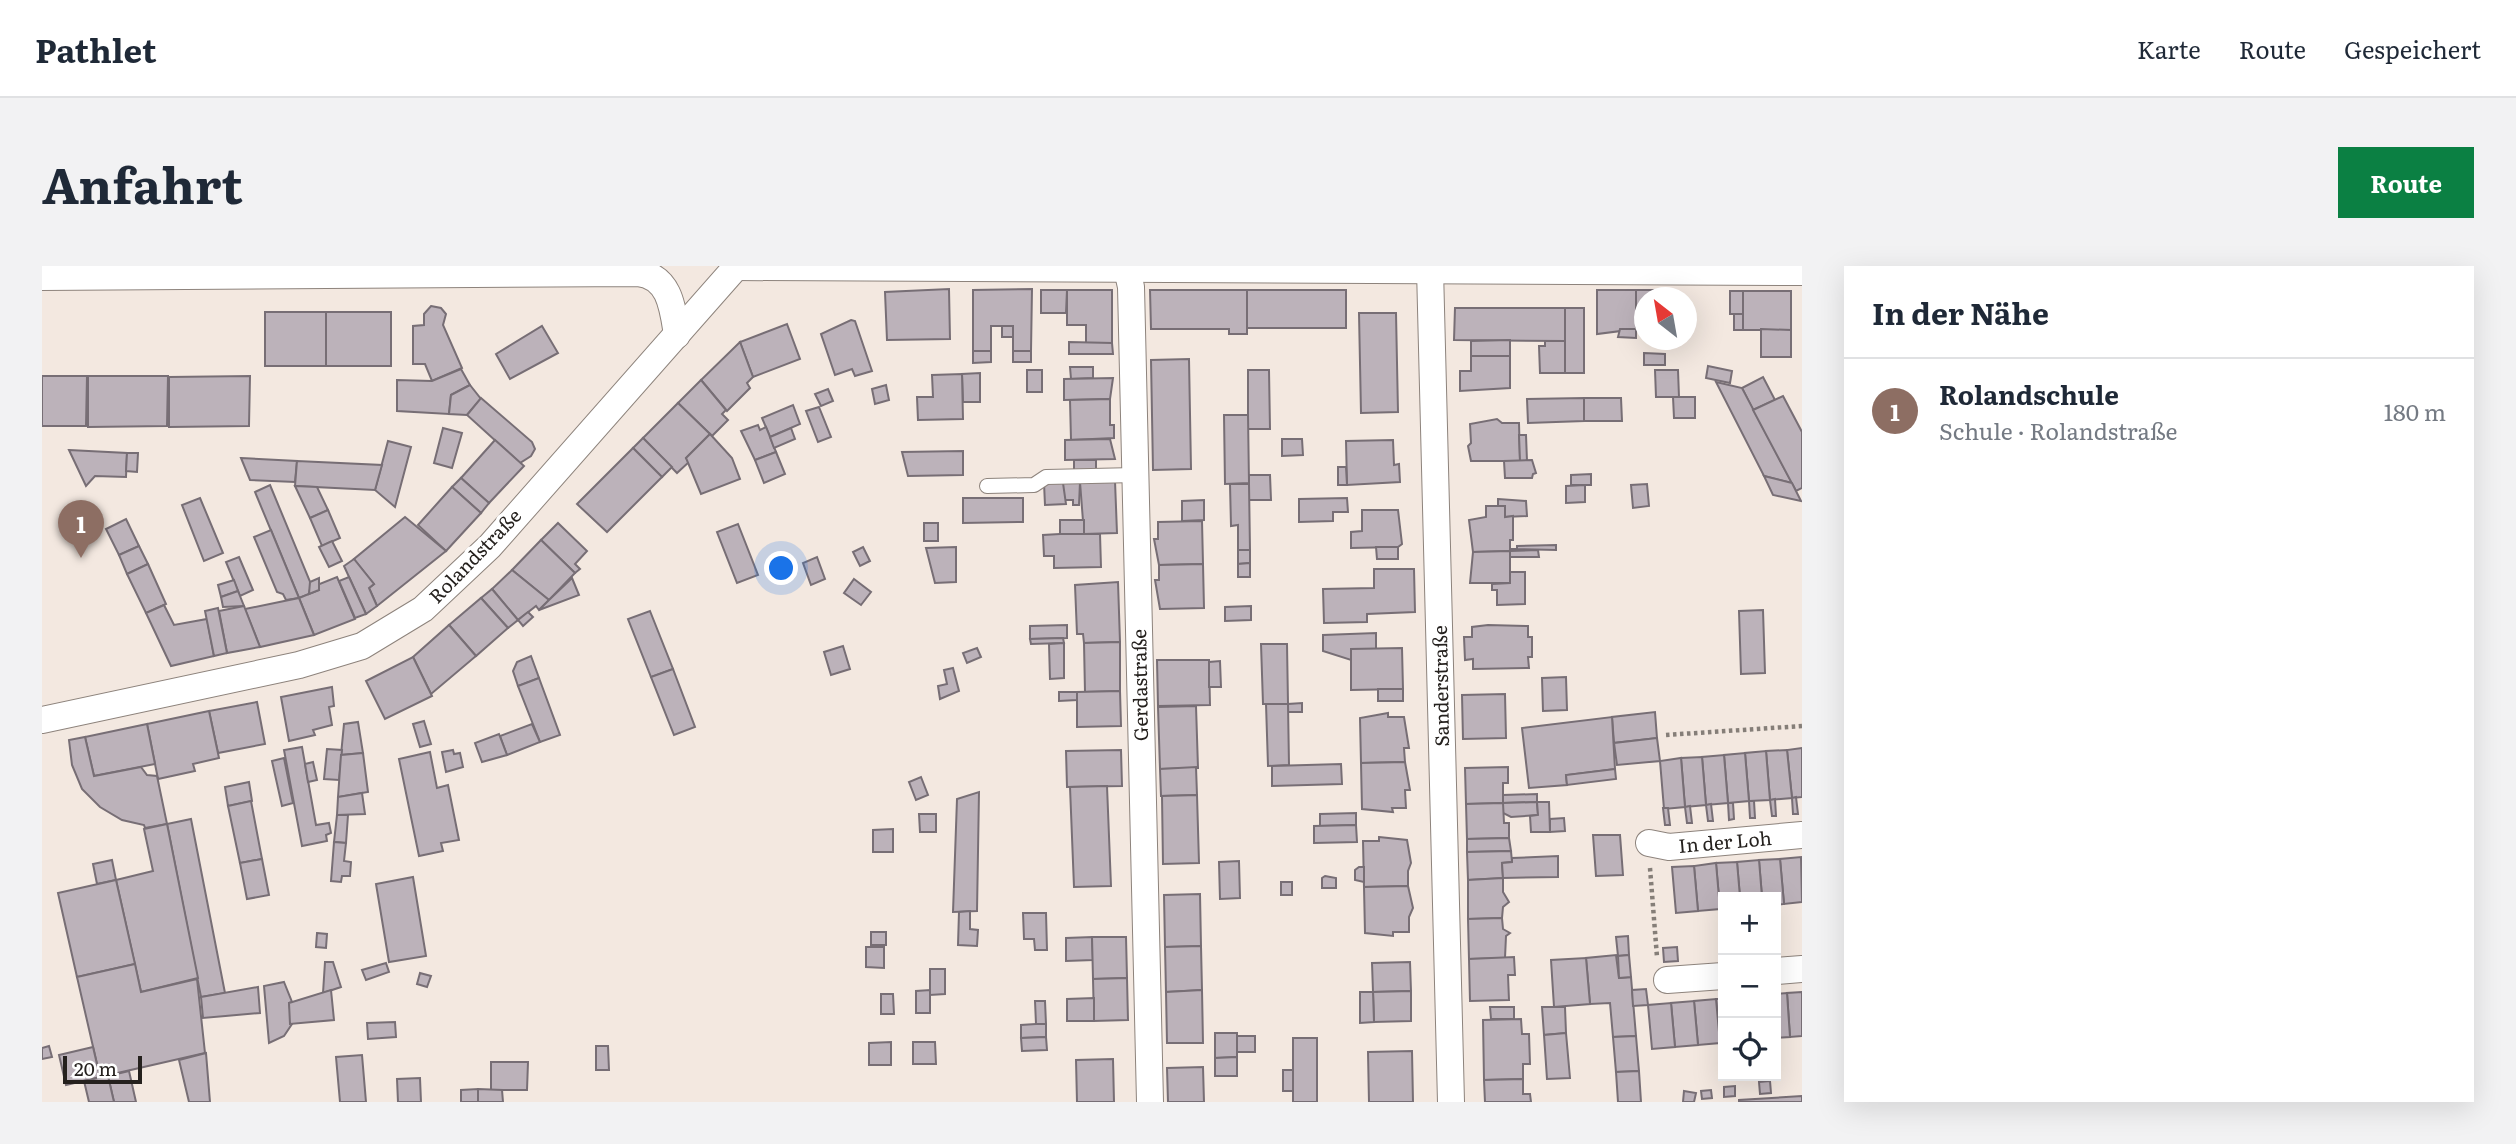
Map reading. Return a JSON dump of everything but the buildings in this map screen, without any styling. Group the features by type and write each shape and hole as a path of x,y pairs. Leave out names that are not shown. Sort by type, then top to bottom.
{"street":[{"path":"737,267 1802,272"},
{"name":"Rolandstraße","path":"42,720 299,665 339,654 385,634 423,609 452,584 737,267"},
{"name":"Gerdastraße","path":"1128,269 1131,287 1136,475 1150,1102"},
{"name":"Sanderstraße","path":"1430,269 1451,1102"},
{"path":"42,278 638,273 646,274 664,286 673,310 677,335"},
{"name":"In der Loh","path":"1648,843 1669,847 1802,835"},
{"path":"1781,971 1802,969"},
{"path":"1667,980 1718,976"}],"lane":[{"path":"987,486 1034,485 1046,477 1136,475"}],"path":[{"path":"1666,736 1802,726"},
{"path":"1648,843 1658,973 1667,980"}],"place":[{"name":"Rolandschule","path":"81,558"}]}
